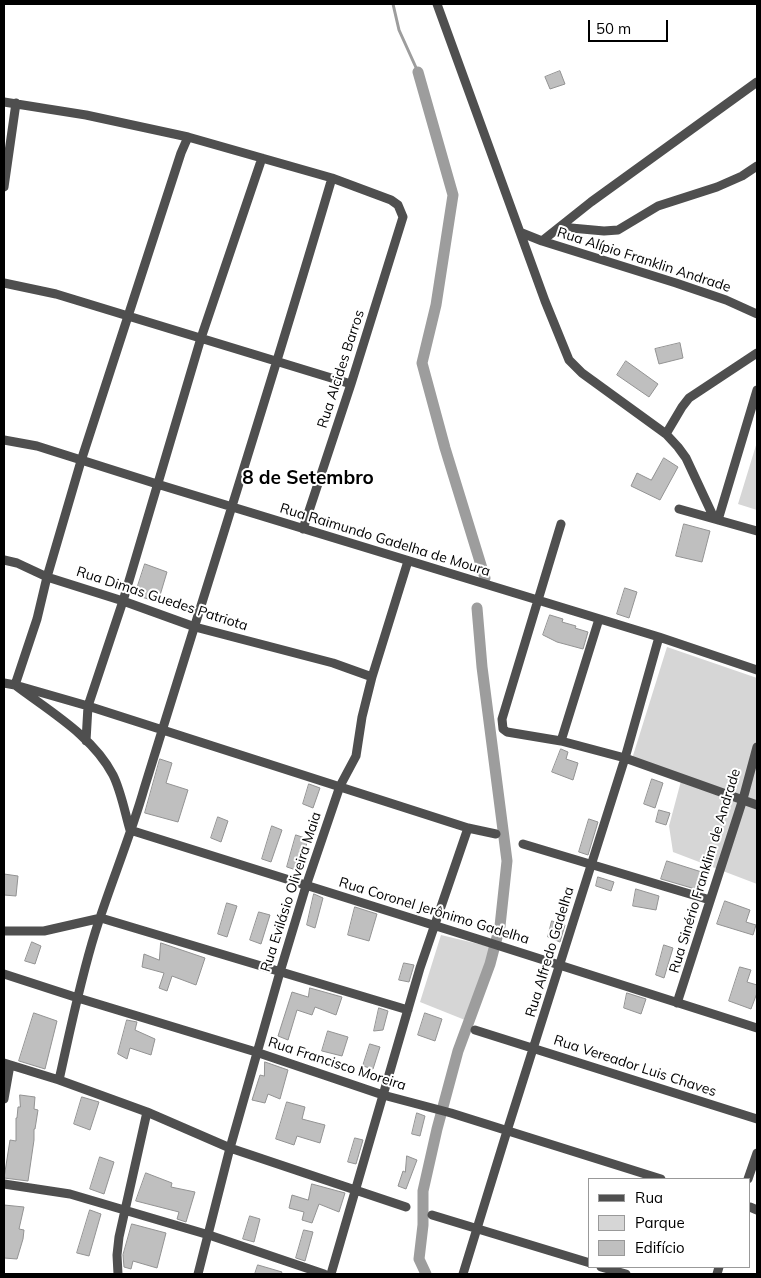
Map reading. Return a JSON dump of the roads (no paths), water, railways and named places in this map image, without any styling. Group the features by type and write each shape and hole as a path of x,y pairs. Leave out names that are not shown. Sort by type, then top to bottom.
{"street":[{"path":"437,4 522,233 545,301 569,360 582,373 666,434 686,458 716,519"},
{"path":"542,241 592,202 757,82"},
{"path":"4,102 86,115 188,137 332,178 278,362 231,507 144,792 96,931 59,1080"},
{"path":"4,188 16,103"},
{"path":"15,685 38,619 47,577 81,461 181,153 188,137"},
{"path":"86,741 88,706 123,601 201,338 262,158"},
{"path":"560,227 604,231 618,230 658,206 717,187 742,176 757,166"},
{"name":"Rua Alcides Barros","path":"303,529 403,217 398,205 391,200 332,178"},
{"name":"Rua Alípio Franklin Andrade","path":"522,233 726,300 757,314"},
{"path":"4,283 56,294 129,315 351,384"},
{"path":"666,434 689,398 757,353"},
{"path":"716,519 757,390"},
{"name":"Rua Raimundo Gadelha de Moura","path":"4,440 37,446 659,637 757,670"},
{"path":"679,509 757,531"},
{"path":"562,524 502,719 504,729 507,732 561,741 625,758 757,805"},
{"name":"Rua Dimas Guedes Patriota","path":"4,560 47,577 123,601 195,627 339,665 372,676"},
{"name":"Rua Evilásio Oliveira Maia","path":"198,1274 256,1052 306,886 340,786 356,756 362,717 372,676 408,561"},
{"path":"561,741 599,619"},
{"name":"Rua Alfredo Gadelha","path":"464,1274 506,1131 625,758 659,637"},
{"path":"4,684 15,685 88,706 468,828 496,834"},
{"path":"15,685 70,727 103,759 114,776 130,830"},
{"name":"Rua Sinério Franklim de Andrade","path":"677,1003 757,747"},
{"path":"331,1274 408,1010 434,926 468,828"},
{"name":"Rua Coronel Jerônimo Gadelha","path":"130,830 484,940 757,1028"},
{"path":"523,844 710,900"},
{"path":"4,931 44,931 101,918 408,1010"},
{"name":"Rua Francisco Moreira","path":"4,974 256,1052 382,1095 451,1113 658,1178"},
{"name":"Rua Vereador Luis Chaves","path":"475,1030 757,1119"},
{"path":"4,1099 7,1064 59,1080 147,1112 230,1148 406,1207"},
{"path":"118,1274 117,1255 147,1112"},
{"path":"748,1178 757,1154"},
{"path":"4,1184 70,1194 209,1236 324,1274"},
{"path":"432,1215 588,1262"},
{"path":"605,1268 626,1274"}],"waterway":[{"path":"393,4 399,30 418,72"},
{"path":"418,72 453,195 436,305 422,363 445,448 485,578"},
{"path":"426,1274 419,1259 423,1225 423,1191 458,1051 490,964 500,926 507,861 482,667 477,608"}],"district":[{"name":"8 de Setembro","path":"308,478"}]}
